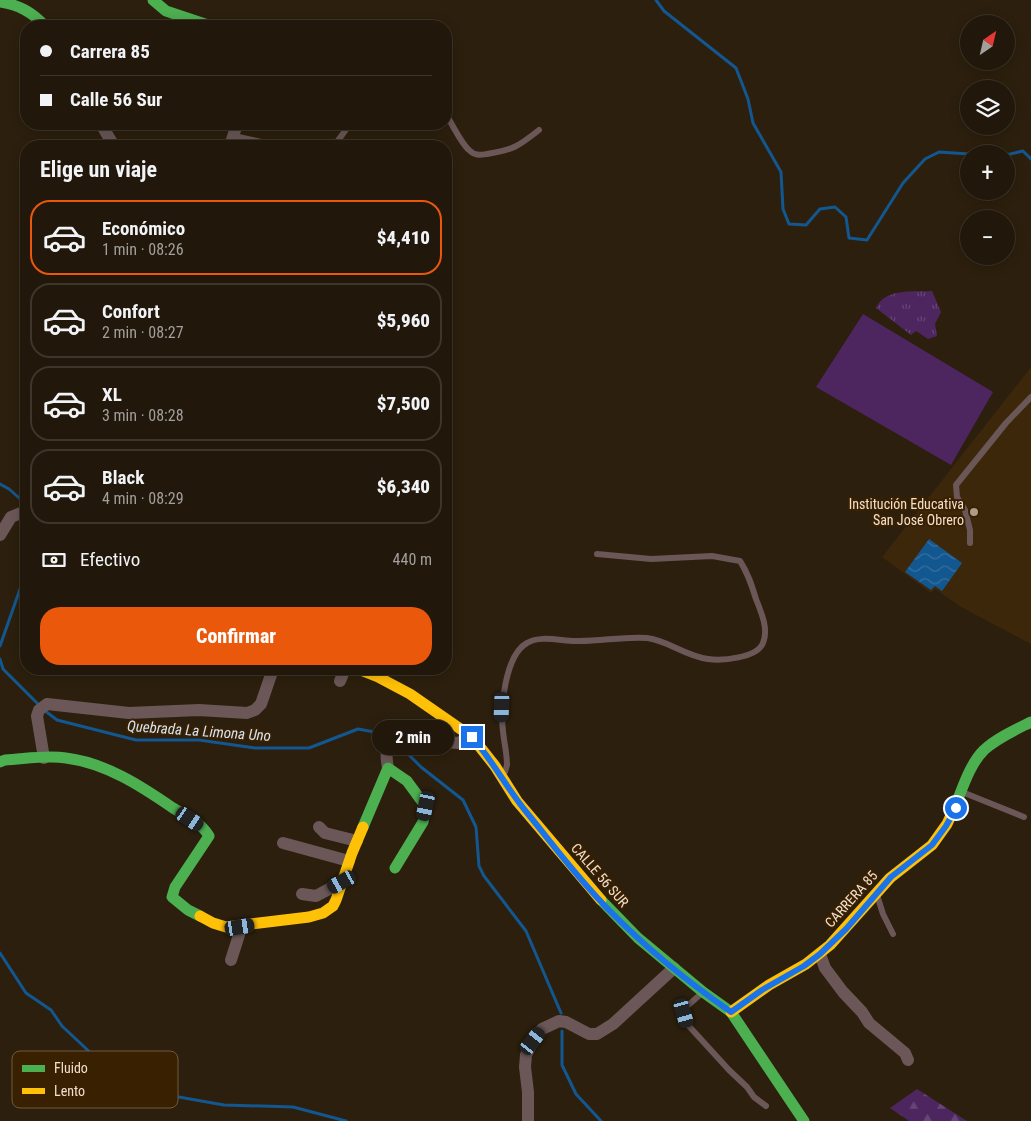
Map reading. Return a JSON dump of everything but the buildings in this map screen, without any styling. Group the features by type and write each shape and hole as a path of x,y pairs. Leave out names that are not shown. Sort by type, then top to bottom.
{"street":[{"path":"153,0 166,11 193,20"},
{"path":"0,2 15,3 39,20"},
{"path":"0,535 11,516 20,513"},
{"path":"44,758 38,716 39,710 47,704 129,713 199,710 247,714 261,704 271,675"},
{"path":"340,681 342,675"},
{"name":"CALLE 56 SUR","path":"373,675 410,694 472,737 517,801 574,871 608,909 625,932 731,1012 804,1121"},
{"name":"CARRERA 85","path":"731,1012 762,990 804,966 820,954 846,929 891,877 932,845 956,808 968,776 982,754 1006,736 1031,722"},
{"path":"0,762 5,760 66,758 90,763 104,768 160,798 205,830 208,836 175,887 172,898 188,910 214,923 226,927 240,927 323,913 333,906 349,861 388,768 386,754 388,746 396,738 458,743 472,737"},
{"path":"388,768 408,781 426,806 423,822 395,868"},
{"path":"319,827 325,833 357,841"},
{"path":"283,843 349,861"},
{"path":"302,894 316,896 342,882"},
{"path":"231,960 240,927"},
{"path":"820,954 825,968 843,992 862,1012 869,1023 905,1053 908,1060"},
{"path":"528,1121 526,1055 533,1041 542,1030 559,1021 566,1022 589,1034 597,1034 614,1024 674,968"}],"lane":[{"path":"452,124 468,149 477,155 500,153 520,145 539,130"},
{"path":"234,135 254,140"},
{"path":"970,543 970,530 965,510 957,497 956,485 1006,423 1031,397"},
{"path":"501,776 505,772 507,765 502,719 504,694 513,662 527,642 540,640 576,642 648,638 709,660 749,655 761,647 764,642 764,623 746,570 740,561 712,556 651,559 597,554"},
{"path":"961,791 1024,817"},
{"path":"877,893 883,914 893,934"},
{"path":"703,992 685,1008 684,1013 687,1024 729,1070 747,1086 754,1097 766,1106"}],"shaded area":[{"name":"Institución Educativa San José Obrero","path":"1031,367 1031,644 961,607 935,589 931,593 882,557"}],"green space":[{"path":"932,291 941,312 935,324 937,336 928,339 916,331 911,335 876,308 886,297 893,294"},
{"path":"863,314 993,392 951,465 816,387"},
{"path":"917,1089 967,1121 909,1121 890,1108"}],"water":[{"path":"929,539 962,563 942,591 935,586 931,590 905,572"}],"waterway":[{"path":"656,0 664,11 736,68 748,99 753,123 781,172 783,209 789,224 806,225 820,209 835,207 846,217 849,238 867,240 903,183 925,159 939,152 960,153"},
{"path":"1015,153 1023,151 1031,159"},
{"name":"Quebrada La Limona Uno","path":"0,484 20,499"},
{"name":"Quebrada La Limona Uno","path":"0,646 20,589"},
{"name":"Quebrada La Limona Uno","path":"0,659 3,669 39,705"},
{"name":"Quebrada La Limona Uno","path":"44,710 57,720 136,740 199,740 255,748 309,748 358,729 391,735"},
{"name":"Quebrada La Limona Uno","path":"396,742 421,767 463,800 476,827 479,866 484,876 526,931 561,1013"},
{"path":"0,953 26,993 51,1010 62,1026 89,1051"},
{"name":"Quebrada La Limona Uno","path":"562,1031 562,1065 576,1094 601,1121"},
{"path":"178,1097 224,1105 293,1107 346,1121"}],"traffic: fast":[{"path":"153,0 166,11 193,20"},
{"path":"0,2 25,10 38,20"},
{"path":"954,809 970,770 984,750 1000,738 1031,722"},
{"path":"0,762 5,760 51,757 66,758 95,765 136,784 198,823 209,836 175,887 172,897 188,910 200,916"},
{"path":"363,827 388,768 407,781 426,807 423,822 395,868"},
{"path":"601,900 638,938 703,992 731,1012 804,1121"}],"traffic: slow":[{"path":"373,675 410,694 472,737 495,766 517,801 601,900"},
{"path":"731,1012 769,985 806,964 830,945 890,878 932,845 947,824 954,809"},
{"path":"200,916 226,927 309,917 323,913 333,906 336,900 363,827"}],"place":[{"name":"Institución Educativa San José Obrero","path":"974,512"}],"route":[{"path":"472,737 495,766 517,801 574,871 608,909 638,938 703,992 731,1012 762,990 804,966 820,954 846,929 891,877 932,845 956,808"}]}
